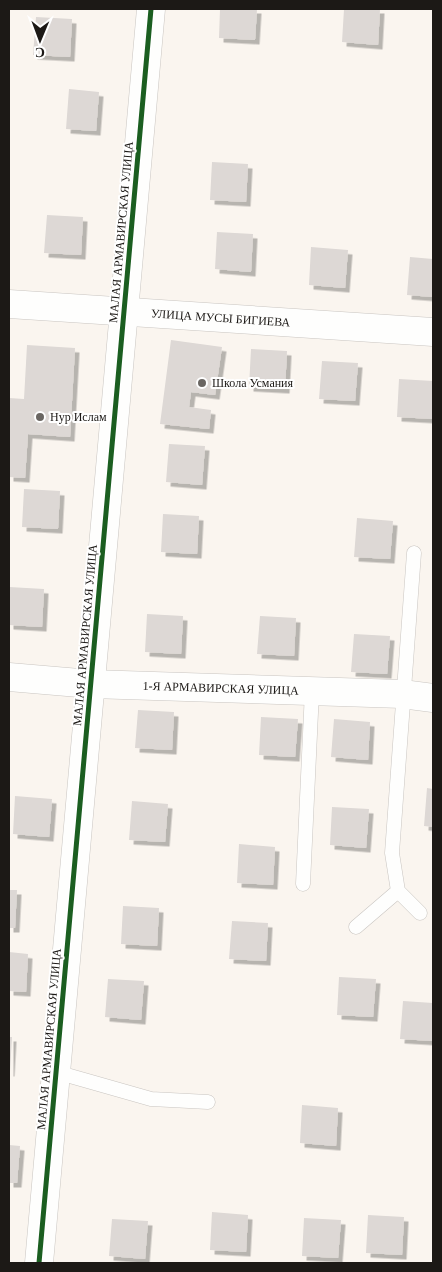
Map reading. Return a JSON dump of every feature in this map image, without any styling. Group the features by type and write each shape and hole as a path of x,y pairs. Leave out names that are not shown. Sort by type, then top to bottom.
{"street":[{"name":"МАЛАЯ АРМАВИРСКАЯ УЛИЦА","path":"39,1263 151,9"},
{"name":"УЛИЦА МУСЫ БИГИЕВА","path":"9,304 433,332"},
{"name":"1-Я АРМАВИРСКАЯ УЛИЦА","path":"9,677 91,684 402,694 433,698"}],"lane":[{"path":"414,552 402,694 392,852 398,891 420,913"},
{"path":"303,884 312,691"},
{"path":"356,927 398,891"},
{"path":"56,1072 151,1099 208,1102"}],"building":[{"path":"220,9 257,9 255,40 219,38"},
{"path":"344,9 380,9 378,45 342,42"},
{"path":"36,17 72,19 70,57 33,55"},
{"path":"69,89 99,92 96,131 66,129"},
{"path":"212,162 248,164 246,202 210,200"},
{"path":"47,215 83,217 81,255 44,253"},
{"path":"217,232 253,234 251,272 215,269"},
{"path":"311,247 348,250 345,288 309,285"},
{"path":"410,257 433,259 433,297 407,295"},
{"path":"171,340 222,347 215,395 191,392 189,407 211,410 209,429 160,424"},
{"name":"Нур Ислам","path":"27,345 75,348 70,437 28,434 25,478 9,477 9,398 24,399"},
{"path":"251,349 287,351 285,389 249,387"},
{"path":"322,361 358,363 355,401 319,399"},
{"path":"399,379 433,381 433,419 397,417"},
{"path":"169,444 205,446 202,485 166,482"},
{"path":"24,489 60,491 58,529 22,527"},
{"path":"163,514 199,516 197,554 161,552"},
{"path":"357,518 393,521 390,559 354,557"},
{"path":"9,587 44,589 42,627 9,625"},
{"path":"147,614 183,616 181,654 145,652"},
{"path":"260,616 296,618 294,656 257,654"},
{"path":"354,634 390,636 387,674 351,672"},
{"path":"138,710 174,712 172,750 135,748"},
{"path":"261,717 298,719 295,757 259,755"},
{"path":"334,719 370,722 368,760 331,757"},
{"path":"427,788 433,789 433,827 424,826"},
{"path":"15,796 52,799 49,837 13,834"},
{"path":"132,801 168,804 165,842 129,840"},
{"path":"332,807 369,809 366,848 330,845"},
{"path":"239,844 275,847 273,885 237,883"},
{"path":"9,890 17,890 15,928 9,928"},
{"path":"123,906 159,908 157,946 121,944"},
{"path":"232,921 268,923 266,961 229,959"},
{"path":"9,952 28,954 26,992 9,991"},
{"path":"339,977 376,979 373,1017 337,1015"},
{"path":"108,979 144,981 141,1020 105,1017"},
{"path":"403,1001 433,1003 433,1041 400,1039"},
{"path":"9,1037 12,1037 10,1072 9,1072"},
{"path":"302,1105 338,1108 336,1146 300,1143"},
{"path":"9,1145 20,1146 17,1183 9,1183"},
{"path":"212,1212 248,1215 246,1252 210,1250"},
{"path":"368,1215 404,1217 402,1255 366,1253"},
{"path":"304,1218 341,1220 338,1258 302,1256"},
{"path":"112,1219 148,1221 145,1259 109,1256"}],"cycle path":[{"path":"39,1263 151,9"}],"place":[{"name":"Школа Усмания","path":"202,383"},
{"name":"Нур Ислам","path":"40,417"}]}
